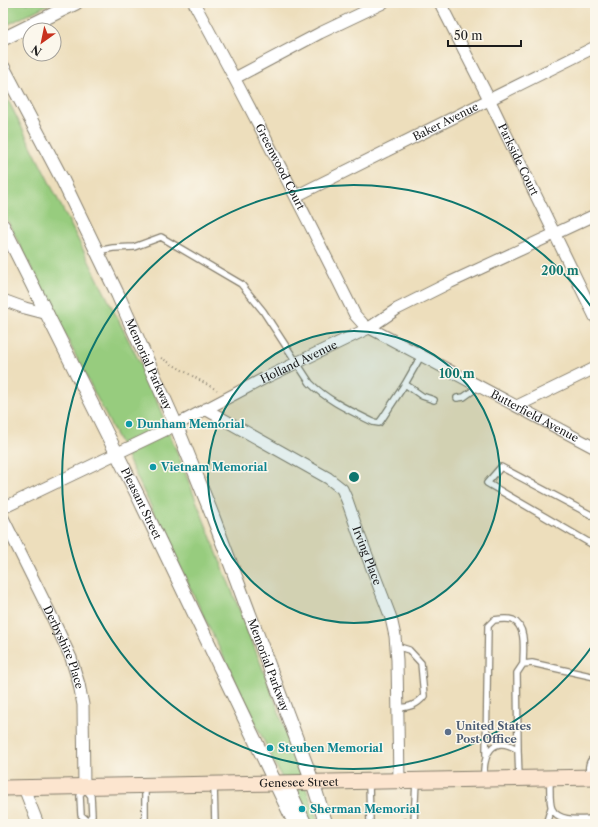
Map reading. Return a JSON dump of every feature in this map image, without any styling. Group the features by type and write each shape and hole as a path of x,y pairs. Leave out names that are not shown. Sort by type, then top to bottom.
{"main road":[{"name":"Genesee Street","path":"3,788 399,782 592,777"}],"street":[{"path":"3,39 76,3"},
{"name":"Greenwood Court","path":"194,3 235,78 296,196 355,315 368,328"},
{"path":"235,78 320,33 383,3"},
{"name":"Parkside Court","path":"440,3 595,317"},
{"name":"Baker Avenue","path":"296,196 595,47"},
{"name":"Memorial Parkway","path":"3,67 63,181 97,251 176,425 214,517 313,783 326,824"},
{"name":"Holland Avenue","path":"3,508 176,425 297,362 368,328 397,309 595,215"},
{"name":"Pleasant Street","path":"3,226 281,783"},
{"path":"3,300 48,314"},
{"name":"Butterfield Avenue","path":"368,328 595,448"},
{"path":"517,406 595,368"},
{"name":"Irving Place","path":"205,409 328,478 342,489 391,618 395,636 399,782"},
{"name":"Derbyshire Place","path":"3,518 52,615 71,658 79,684 83,705 84,787"},
{"path":"281,783 294,824"},
{"path":"281,783 305,824"},
{"path":"24,788 38,824"}],"lane":[{"path":"97,251 113,248 134,247 161,237 240,284 263,311 316,390 333,402 373,422 379,423 382,419 421,356"},
{"path":"405,384 422,396 434,400"},
{"path":"457,398 464,397 479,386"},
{"path":"595,517 501,466 487,483 595,546"},
{"path":"484,780 486,755 488,626 494,620 504,619 513,621 520,628 522,636 523,664 517,673 519,779"},
{"path":"396,646 409,650 421,663 424,696 419,703 408,707 398,708"},
{"path":"523,664 532,663 595,677"},
{"path":"486,755 489,750 496,745 505,744 518,750"},
{"path":"592,777 588,764 595,757"},
{"path":"546,824 551,808 550,778"},
{"path":"414,822 416,781"},
{"path":"369,782 370,824"},
{"path":"214,784 215,824"},
{"path":"145,786 145,824"},
{"path":"79,824 88,821 92,815 91,796 84,787 80,796 81,814 88,821"},
{"path":"551,808 556,814 564,819 595,819"}],"path":[{"path":"161,358 217,390"}],"green space":[{"path":"3,3 51,3 3,27"},
{"path":"3,90 148,379 270,687 319,824 304,824 129,461 3,212"}],"place":[{"name":"Dunham Memorial","path":"129,424"},
{"name":"Vietnam Memorial","path":"153,467"},
{"name":"United States Post Office","path":"448,732"},
{"name":"Steuben Memorial","path":"270,748"},
{"name":"Sherman Memorial","path":"302,809"}]}
